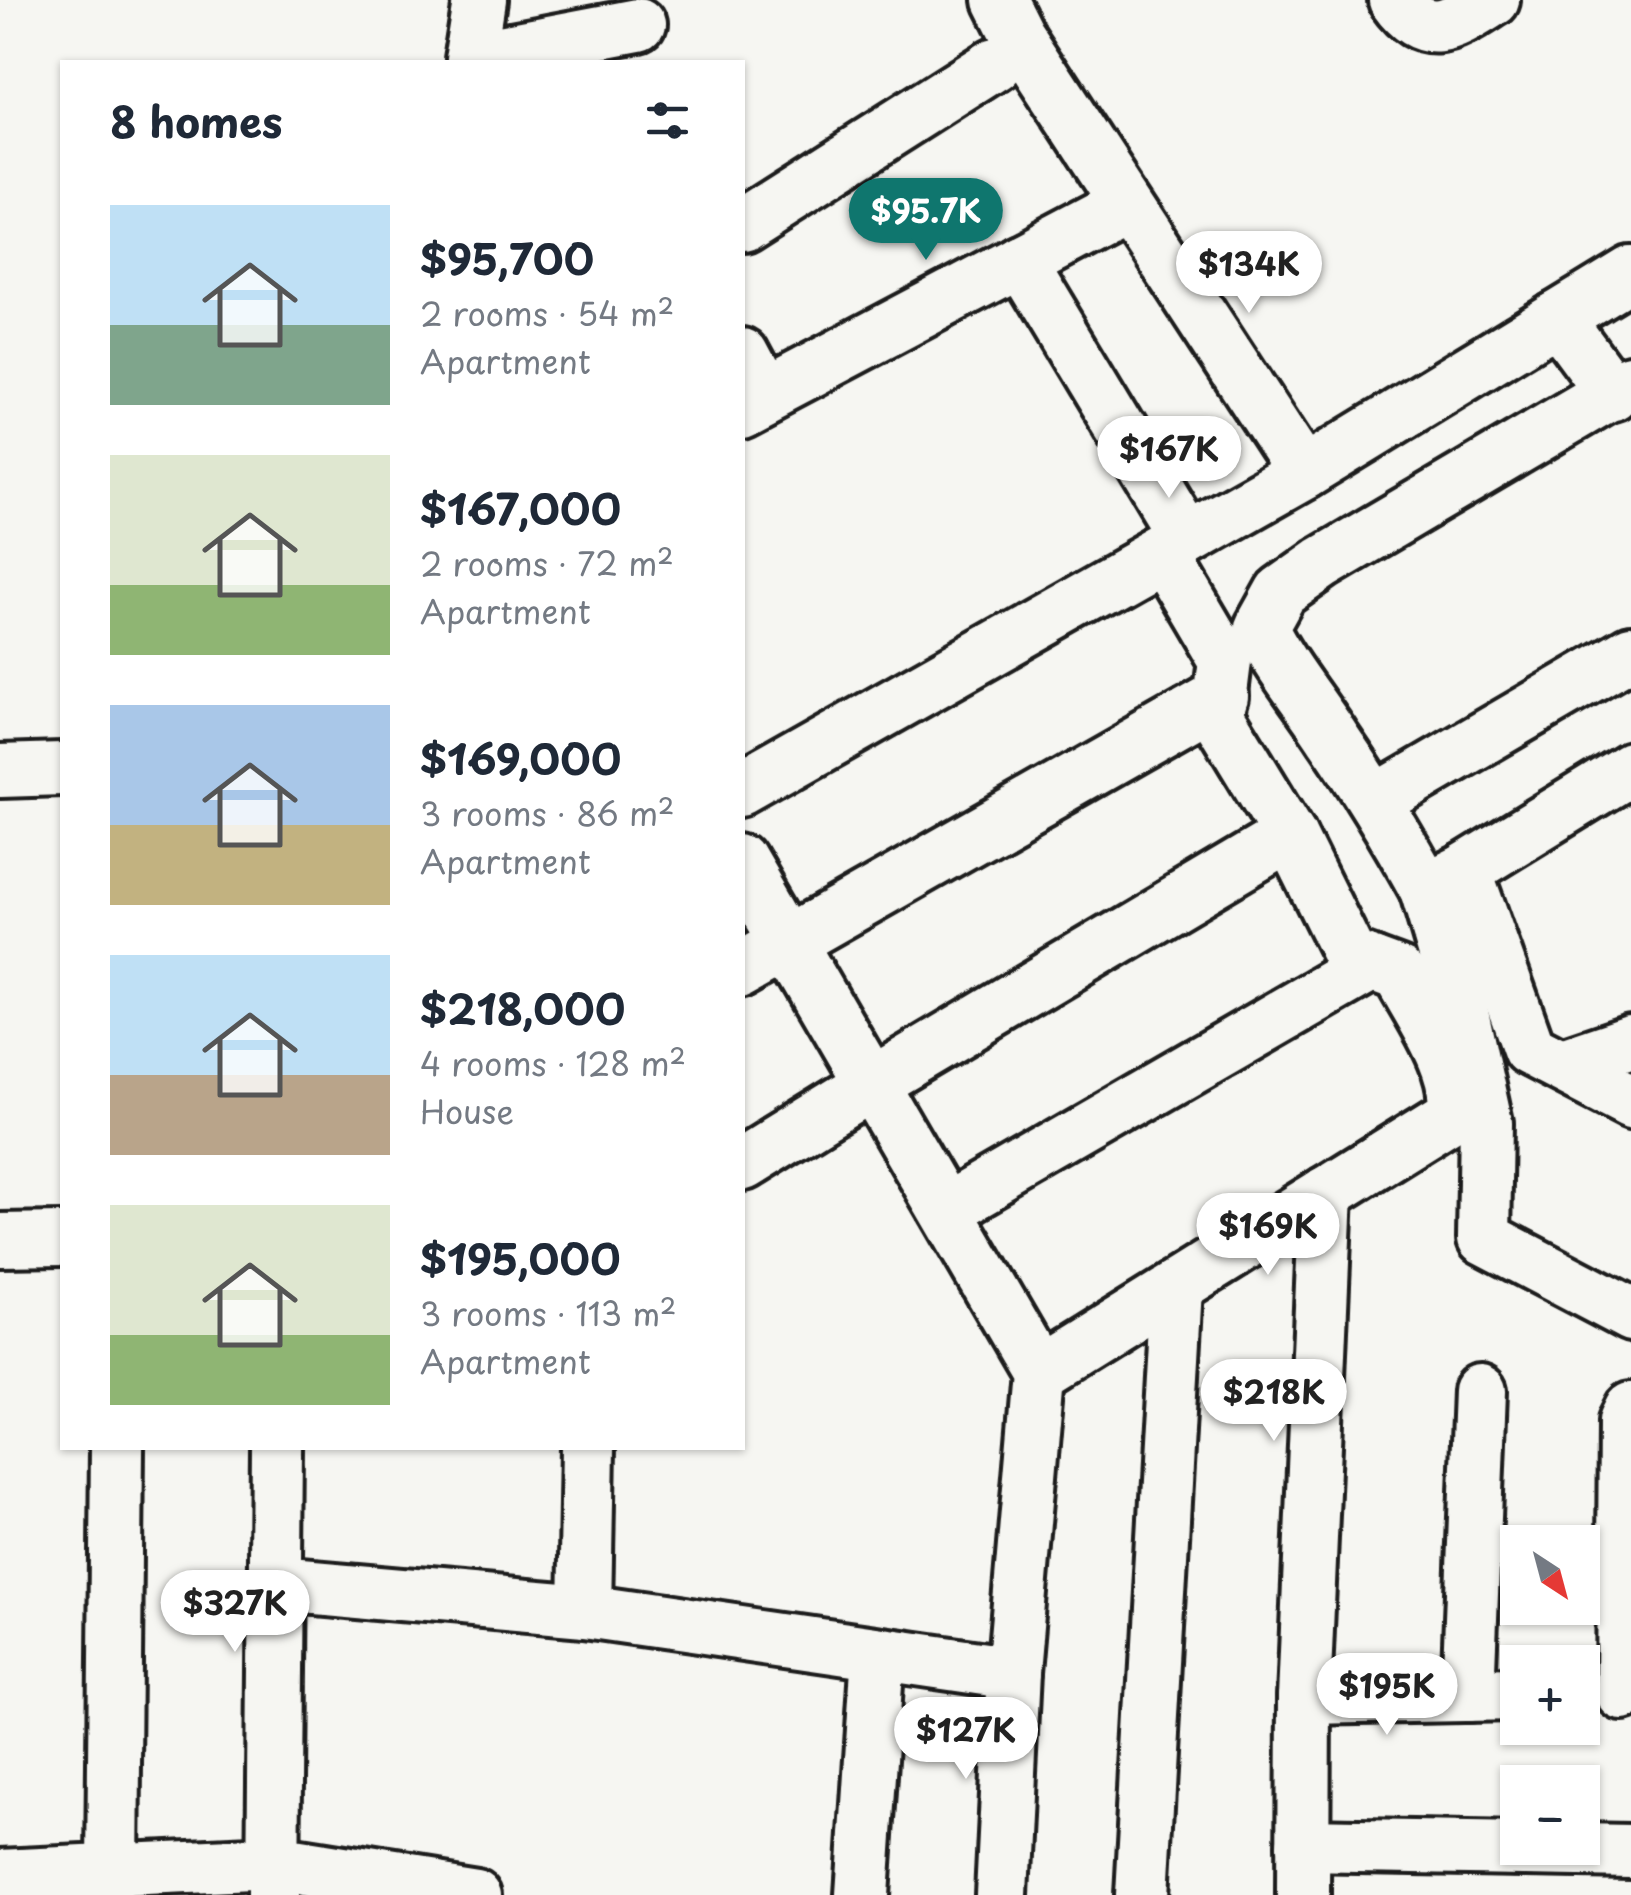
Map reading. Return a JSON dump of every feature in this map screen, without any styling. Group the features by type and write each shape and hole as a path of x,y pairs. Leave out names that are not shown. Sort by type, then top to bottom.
{"street":[{"path":"479,0 470,57 639,29"},
{"path":"1000,0 1017,34 1126,204 1304,473"},
{"path":"1395,0 1404,12 1426,27 1448,27 1494,0"},
{"path":"745,223 995,64"},
{"path":"750,385 1020,260 1126,204"},
{"path":"1020,260 1174,546 1225,661 1218,717 1290,835 1350,956 1399,974 1452,1074 1458,1096 1454,1114 1039,1372"},
{"path":"745,789 1304,473 1631,273"},
{"path":"1557,318 1622,388 1322,562 1281,592 1261,628 1280,665 1376,801 1445,880 1529,1049 1631,1102"},
{"path":"1376,801 1631,652"},
{"path":"745,968 1222,696"},
{"path":"1445,880 1631,768"},
{"path":"0,770 60,769"},
{"path":"745,1162 1290,835"},
{"path":"745,866 1039,1372 1012,1673 1002,1895"},
{"path":"1445,880 1460,1004 1486,1123 1484,1238 1631,1315"},
{"path":"946,1210 1372,964"},
{"path":"1563,1065 1631,1042"},
{"path":"1326,1193 1304,1698 1303,1870 1631,1851"},
{"path":"0,1240 60,1240"},
{"path":"1142,1895 1176,1287"},
{"path":"1304,1698 1493,1695 1480,1391"},
{"path":"1612,1694 1626,1421 1631,1409"},
{"path":"99,1879 117,1450"},
{"path":"274,1879 277,1450"},
{"path":"585,1611 588,1450"},
{"path":"278,1584 585,1611 1012,1673"},
{"path":"862,1895 878,1654"},
{"path":"0,1876 274,1879 475,1895"}]}
